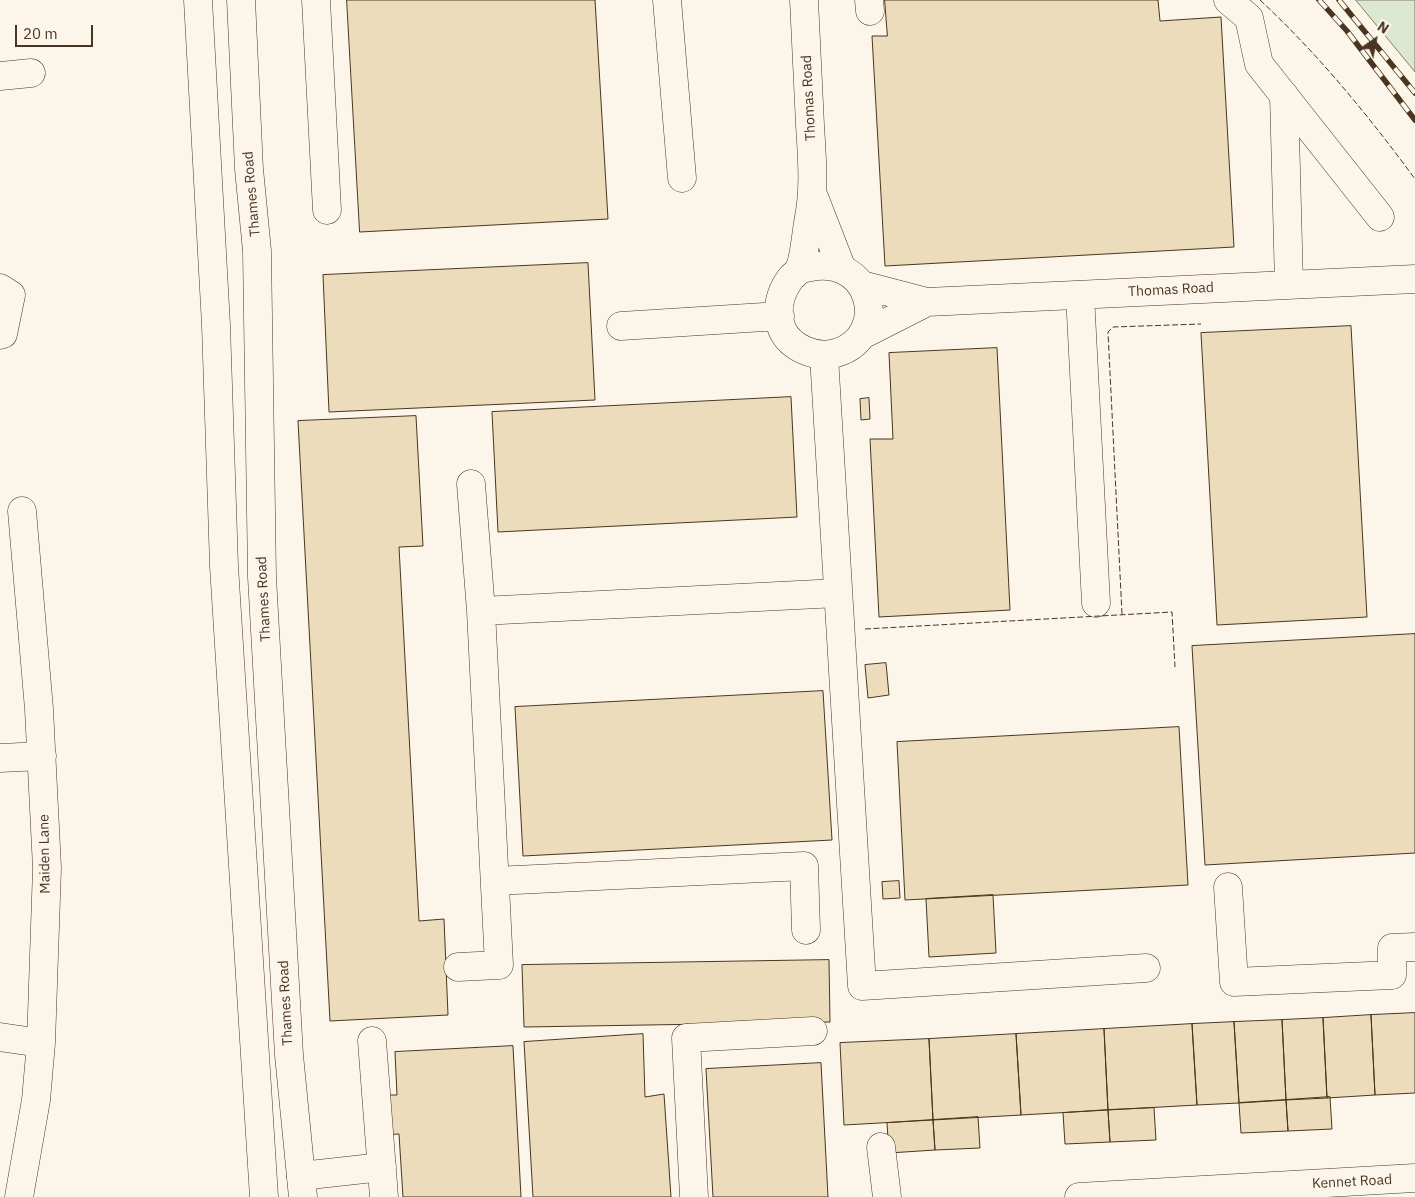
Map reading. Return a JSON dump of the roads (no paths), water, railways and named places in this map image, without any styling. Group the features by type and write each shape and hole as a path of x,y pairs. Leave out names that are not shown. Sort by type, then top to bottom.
{"street":[{"path":"198,0 216,325 224,566 264,1197"},
{"name":"Thames Road","path":"241,0 248,169 257,251 262,587 289,1055 302,1187"},
{"path":"316,0 327,210"},
{"path":"667,0 682,178"},
{"name":"Thomas Road","path":"799,270 814,197 804,0"},
{"path":"1228,0 1249,18 1259,64 1380,217"},
{"path":"0,76 31,73"},
{"path":"1284,95 1289,284"},
{"name":"Thomas Road","path":"814,197 852,277 868,297 869,312 862,335"},
{"name":"Thomas Road","path":"926,302 862,335 852,346 837,353 824,356 806,351 791,341 782,329 780,316 780,298 791,277 799,270 815,265 832,265 852,277 926,302 1415,279"},
{"path":"0,335 3,334 6,291"},
{"path":"1080,295 1096,603"},
{"path":"621,326 780,316"},
{"path":"824,356 862,986 1146,968"},
{"path":"458,968 499,965 480,611 470,484"},
{"name":"Maiden Lane","path":"19,1197 36,1100 41,1043 48,868 42,756 22,511"},
{"path":"480,611 838,593"},
{"path":"0,758 42,756"},
{"path":"495,881 804,866 806,930"},
{"path":"1228,887 1234,982 1392,975 1392,948 1415,947"},
{"path":"694,1197 686,1038 813,1031"},
{"path":"0,1036 41,1043"},
{"path":"372,1041 384,1197"},
{"path":"882,1147 887,1197"},
{"path":"302,1187 382,1167"},
{"name":"Kennet Road","path":"1079,1197 1415,1178"}],"railway":[{"path":"1319,0 1347,31 1415,120"},
{"path":"1339,0 1415,93"}]}
